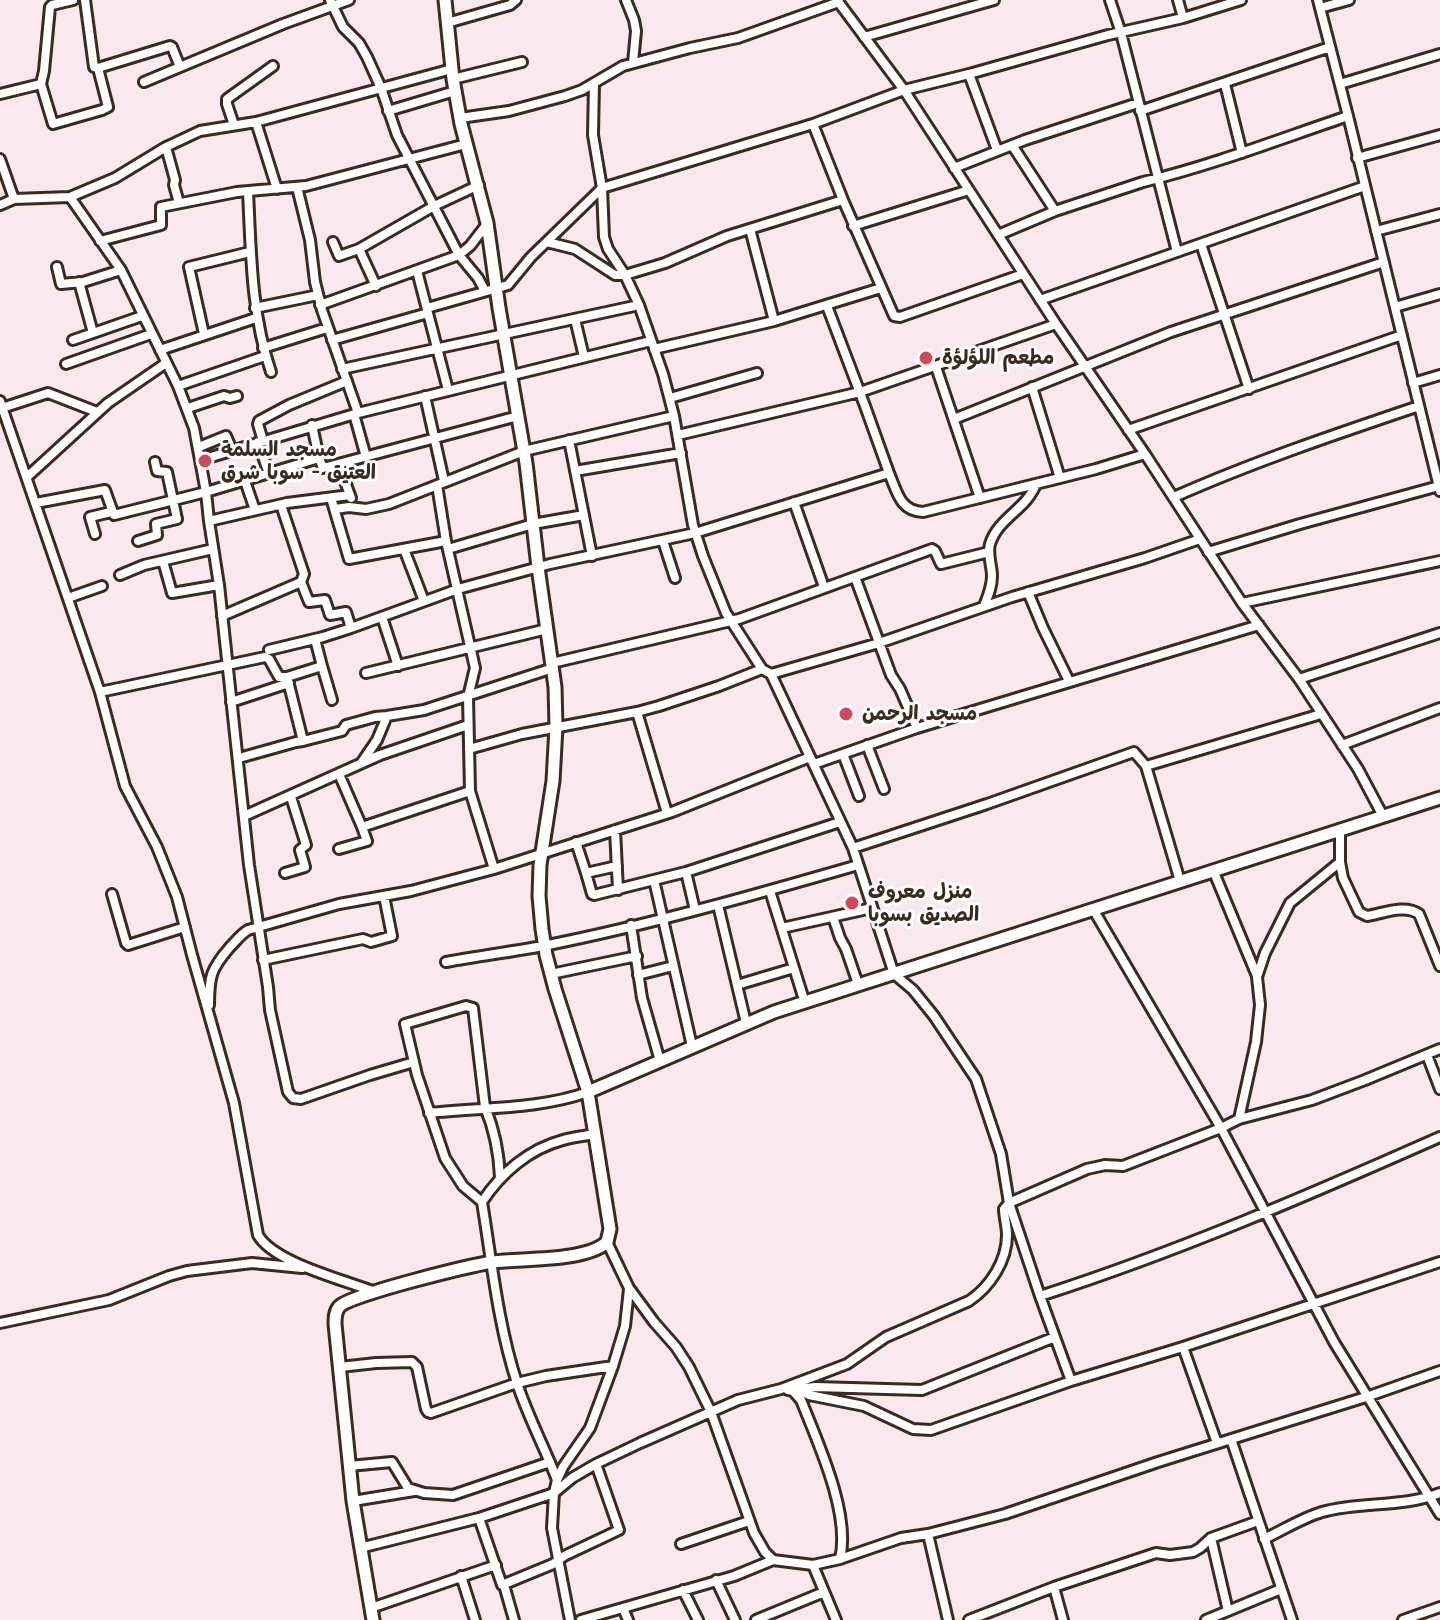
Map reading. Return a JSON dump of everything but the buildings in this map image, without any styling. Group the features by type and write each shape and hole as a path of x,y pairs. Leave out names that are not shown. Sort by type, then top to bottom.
{"street":[{"path":"73,0 51,7 41,84 51,123 55,124 108,107 98,68 94,67 85,0"},
{"path":"144,82 331,3 349,0"},
{"path":"445,0 460,118 487,223 491,290 503,334 524,451 552,665 556,727 550,806 541,853 540,903 544,945 588,1092 610,1236 594,1251 492,1262 376,1292 342,1304 337,1309 335,1324 353,1501 372,1614 461,1576 496,1565"},
{"path":"447,23 510,5 516,0"},
{"path":"626,0 636,31 633,63"},
{"path":"864,37 994,0"},
{"path":"1110,0 1177,252"},
{"path":"1178,0 1183,18"},
{"path":"332,340 504,287 602,188 813,124 904,90 1183,18 1241,0"},
{"path":"1208,552 1300,524 1439,489 1436,456 1413,383 1319,4 1349,0"},
{"path":"460,118 495,114 565,96 633,63 738,38 838,1 904,90 1242,603 1299,679 1358,769 1383,816"},
{"path":"331,3 343,27 359,43 381,88 397,135 459,255 491,290"},
{"path":"98,68 170,46 180,67"},
{"path":"954,168 1012,145 1225,84 1330,47"},
{"path":"1340,84 1440,54"},
{"path":"0,205 14,199 70,197 115,178 190,134 208,128 256,122 381,88 454,79 522,62"},
{"path":"234,125 227,99 273,66"},
{"path":"969,74 997,150"},
{"path":"388,111 454,79"},
{"path":"594,83 593,135 602,188 604,237 613,260 625,275 639,305 670,398 695,533 715,588 762,669 771,674 853,848 894,974 913,990 934,1016 976,1079 1001,1154 1009,1203 1071,1381"},
{"path":"0,94 41,84"},
{"path":"1225,84 1242,153"},
{"path":"998,235 1055,211 1242,153 1348,116"},
{"path":"256,122 277,189"},
{"path":"813,124 892,314 898,317 1023,274"},
{"path":"1357,158 1440,135"},
{"path":"100,241 161,225 160,207 333,180 466,144"},
{"path":"1012,145 1055,211"},
{"path":"166,147 179,203"},
{"path":"0,159 14,199"},
{"path":"333,242 338,256 359,249 434,206 479,185"},
{"path":"1040,300 1365,186"},
{"path":"297,187 311,244 319,300 347,381 366,457"},
{"path":"853,226 969,190"},
{"path":"248,191 256,313 271,372"},
{"path":"70,197 121,270 188,408 199,447 219,585 258,926 270,1010 288,1092 293,1098 301,1099 414,1062"},
{"path":"547,242 575,249 615,275 625,275 665,263 714,241 843,200"},
{"path":"1376,231 1440,214"},
{"path":"160,350 256,313 376,286 459,255 487,223"},
{"path":"750,229 774,321"},
{"path":"1201,244 1249,389"},
{"path":"359,249 376,286"},
{"path":"204,334 189,267 250,252"},
{"path":"954,419 1171,332 1384,262"},
{"path":"57,267 60,284 83,282 121,270"},
{"path":"417,271 448,390"},
{"path":"79,282 93,333"},
{"path":"201,460 356,413 584,357 774,321 881,288"},
{"path":"1395,307 1440,294"},
{"path":"342,369 639,305"},
{"path":"827,306 889,473 902,503 915,511 927,512 1145,454"},
{"path":"73,340 142,316"},
{"path":"575,319 584,357"},
{"path":"118,324 126,343"},
{"path":"678,435 860,392 1056,324"},
{"path":"178,386 327,328"},
{"path":"66,364 151,334"},
{"path":"1128,430 1402,335"},
{"path":"27,477 97,412 166,363"},
{"path":"936,367 980,498"},
{"path":"670,398 757,373"},
{"path":"1413,383 1440,375"},
{"path":"269,474 258,422 289,405 347,381"},
{"path":"1032,387 1060,478"},
{"path":"97,412 48,393 1,404 100,692 125,786 157,847 177,897 234,1103 258,1235 267,1247 308,1269 376,1292"},
{"path":"188,408 224,396 237,396"},
{"path":"425,396 435,439 447,545 475,668 468,697 470,791 494,869"},
{"path":"1174,497 1419,406"},
{"path":"312,425 323,468 518,416"},
{"path":"335,509 366,509 389,504 524,451 674,416"},
{"path":"199,447 226,436 232,450"},
{"path":"569,440 592,556"},
{"path":"575,471 681,453"},
{"path":"95,534 90,518 206,492 319,458"},
{"path":"138,541 156,535 156,524 176,520 167,472 157,471 155,462"},
{"path":"339,465 353,507"},
{"path":"269,650 351,628 458,589 538,567 695,533 889,473"},
{"path":"245,481 255,510"},
{"path":"984,606 992,579 990,544 1000,525 1031,496 1036,484"},
{"path":"36,503 105,490 111,512"},
{"path":"209,521 281,505 350,495"},
{"path":"331,498 349,559 447,545 584,515"},
{"path":"794,502 824,587"},
{"path":"281,505 304,573 301,582 309,602 325,600 330,615 346,612 351,628"},
{"path":"771,674 879,643 984,606 1200,539"},
{"path":"663,541 675,578"},
{"path":"120,575 144,565 213,549"},
{"path":"404,549 424,601"},
{"path":"239,758 342,731 346,725 375,717 411,714 468,697 552,665 732,621 932,549 941,564 989,552"},
{"path":"163,561 172,593 219,585"},
{"path":"1242,603 1440,561"},
{"path":"855,577 891,675 917,728"},
{"path":"222,616 301,582"},
{"path":"68,598 102,586"},
{"path":"1028,592 1069,681"},
{"path":"382,617 398,666"},
{"path":"209,1017 212,971 241,935 258,926 494,869 667,813 812,761 1259,625"},
{"path":"366,673 547,629"},
{"path":"1299,679 1440,633"},
{"path":"315,639 332,700"},
{"path":"100,692 267,657 279,677 288,680"},
{"path":"231,702 322,666"},
{"path":"469,749 522,734 637,712 762,669"},
{"path":"288,680 303,741"},
{"path":"1342,745 1440,708"},
{"path":"637,712 667,813"},
{"path":"1146,766 1321,714"},
{"path":"360,765 377,740 387,716"},
{"path":"244,816 380,755 468,725"},
{"path":"867,745 884,789"},
{"path":"853,848 1134,752 1146,766 1180,881"},
{"path":"843,754 859,796"},
{"path":"339,774 367,841 339,849"},
{"path":"362,827 470,791"},
{"path":"285,873 305,867 300,850 306,845 291,797"},
{"path":"429,1113 540,1104 572,1097 746,1023 858,984 1440,798"},
{"path":"576,842 593,895 686,872 840,822"},
{"path":"1340,829 1343,878 1359,912 1367,916 1412,909 1419,914 1440,966"},
{"path":"615,830 618,890"},
{"path":"1257,977 1265,953 1290,903 1340,862"},
{"path":"446,962 544,945 718,905 858,865"},
{"path":"586,873 617,866"},
{"path":"1213,870 1257,977 1260,1005 1256,1042 1239,1119"},
{"path":"686,872 695,910"},
{"path":"654,880 692,1046"},
{"path":"770,891 805,1003"},
{"path":"112,894 128,945 185,927"},
{"path":"263,960 392,936 384,896"},
{"path":"718,905 746,1023"},
{"path":"782,928 872,908"},
{"path":"1093,909 1221,1128 1343,1357 1435,1494 1440,1514"},
{"path":"833,917 858,984"},
{"path":"631,925 642,998 660,1061"},
{"path":"551,974 637,956"},
{"path":"638,975 673,966"},
{"path":"737,985 794,968"},
{"path":"500,1177 497,1147 485,1107 473,1008 466,1006 405,1024 429,1113 445,1158 463,1186 482,1202 502,1325 517,1383 557,1480"},
{"path":"360,1548 479,1518 554,1493 596,1464 746,1397 781,1389 847,1364 886,1337 969,1301 979,1295 1000,1264 1007,1238 1004,1209 1009,1203 1087,1169 1123,1166 1239,1119 1312,1100 1440,1049"},
{"path":"1427,1055 1440,1089"},
{"path":"482,1202 500,1177 514,1165 546,1146 595,1134"},
{"path":"1040,1296 1110,1274 1267,1212 1440,1137"},
{"path":"607,1242 629,1288 689,1367 711,1412 749,1521 759,1543 773,1560"},
{"path":"795,1390 864,1406 913,1429 931,1430 1071,1381 1440,1262"},
{"path":"0,1323 109,1300 187,1271 252,1263 308,1269"},
{"path":"567,1619 552,1528 554,1493 563,1467 590,1428 613,1366 625,1326 629,1288"},
{"path":"781,1389 922,1390 1055,1337"},
{"path":"1183,1347 1217,1443"},
{"path":"340,1367 412,1362 417,1367 426,1409 431,1413 517,1383 613,1366"},
{"path":"581,1620 734,1576 773,1560 813,1565 901,1538 1005,1514 1440,1371"},
{"path":"795,1390 831,1482 842,1527 840,1559"},
{"path":"1231,1439 1292,1620"},
{"path":"349,1466 392,1462 405,1484 414,1491"},
{"path":"353,1501 414,1491 450,1496 550,1462"},
{"path":"504,1585 619,1530 596,1464"},
{"path":"1264,1539 1322,1512 1391,1504 1435,1494"},
{"path":"479,1518 514,1620"},
{"path":"681,1544 749,1521"},
{"path":"969,1620 1156,1553 1193,1552 1211,1538 1258,1521"},
{"path":"928,1534 948,1620"},
{"path":"1211,1538 1228,1611"},
{"path":"813,1565 836,1620"},
{"path":"461,1576 475,1620"},
{"path":"716,1580 735,1620"},
{"path":"1054,1587 1063,1620"},
{"path":"1206,1620 1281,1589"},
{"path":"683,1590 698,1620"},
{"path":"756,1620 824,1592"},
{"path":"1403,1620 1440,1607"},
{"path":"623,1608 628,1620"}],"place":[{"name":"مطعم اللؤلؤة","path":"926,358"},
{"name":"مسجد السلمة العتيق - سوبا شرق","path":"205,461"},
{"name":"مسجد الرحمن","path":"846,714"},
{"name":"منزل معروف الصديق بسوبا","path":"852,903"}]}
